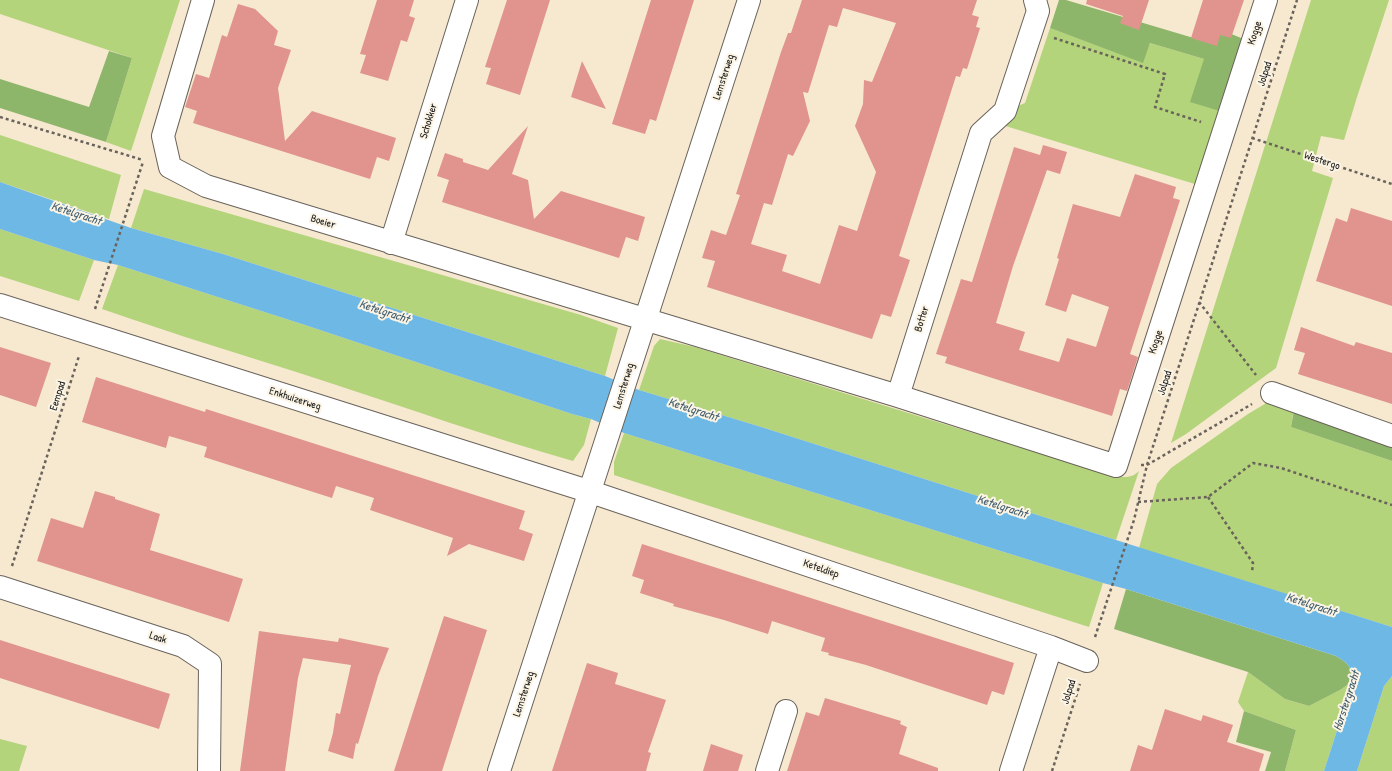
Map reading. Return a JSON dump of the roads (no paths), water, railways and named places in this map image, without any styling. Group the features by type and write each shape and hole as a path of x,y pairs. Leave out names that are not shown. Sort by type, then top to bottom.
{"street":[{"name":"Boeier","path":"203,0 163,136 170,167 206,186 645,320"},
{"name":"Schokker","path":"391,242 467,0"},
{"name":"Lemsterweg","path":"499,771 591,492 636,347 749,0"},
{"name":"Botter","path":"898,396 981,133 1005,111 1038,11 1035,0"},
{"name":"Kogge","path":"898,396 1116,466 1266,0"},
{"name":"Enkhuizerweg","path":"0,305 591,492"},
{"path":"645,320 898,396"},
{"path":"1272,393 1392,436"},
{"name":"Keteldiep","path":"591,492 1051,647 1087,661"},
{"name":"Laak","path":"2,588 183,646 210,664 209,771"},
{"path":"1011,771 1051,647"},
{"path":"767,771 786,711"}],"water":[{"path":"0,182 131,228 223,254 605,376 639,390 758,426 1392,627 1392,676 1384,686 1357,771 1324,771 1353,681 1349,666 1336,656 624,433 591,419 305,325 118,265 94,260 0,229"}],"water label":[{"name":"Ketelgracht","path":"76,214"},
{"name":"Ketelgracht","path":"384,312"},
{"name":"Ketelgracht","path":"693,410"},
{"name":"Ketelgracht","path":"1002,507"},
{"name":"Ketelgracht","path":"1311,605"},
{"name":"Horstergracht","path":"1347,701"}]}
